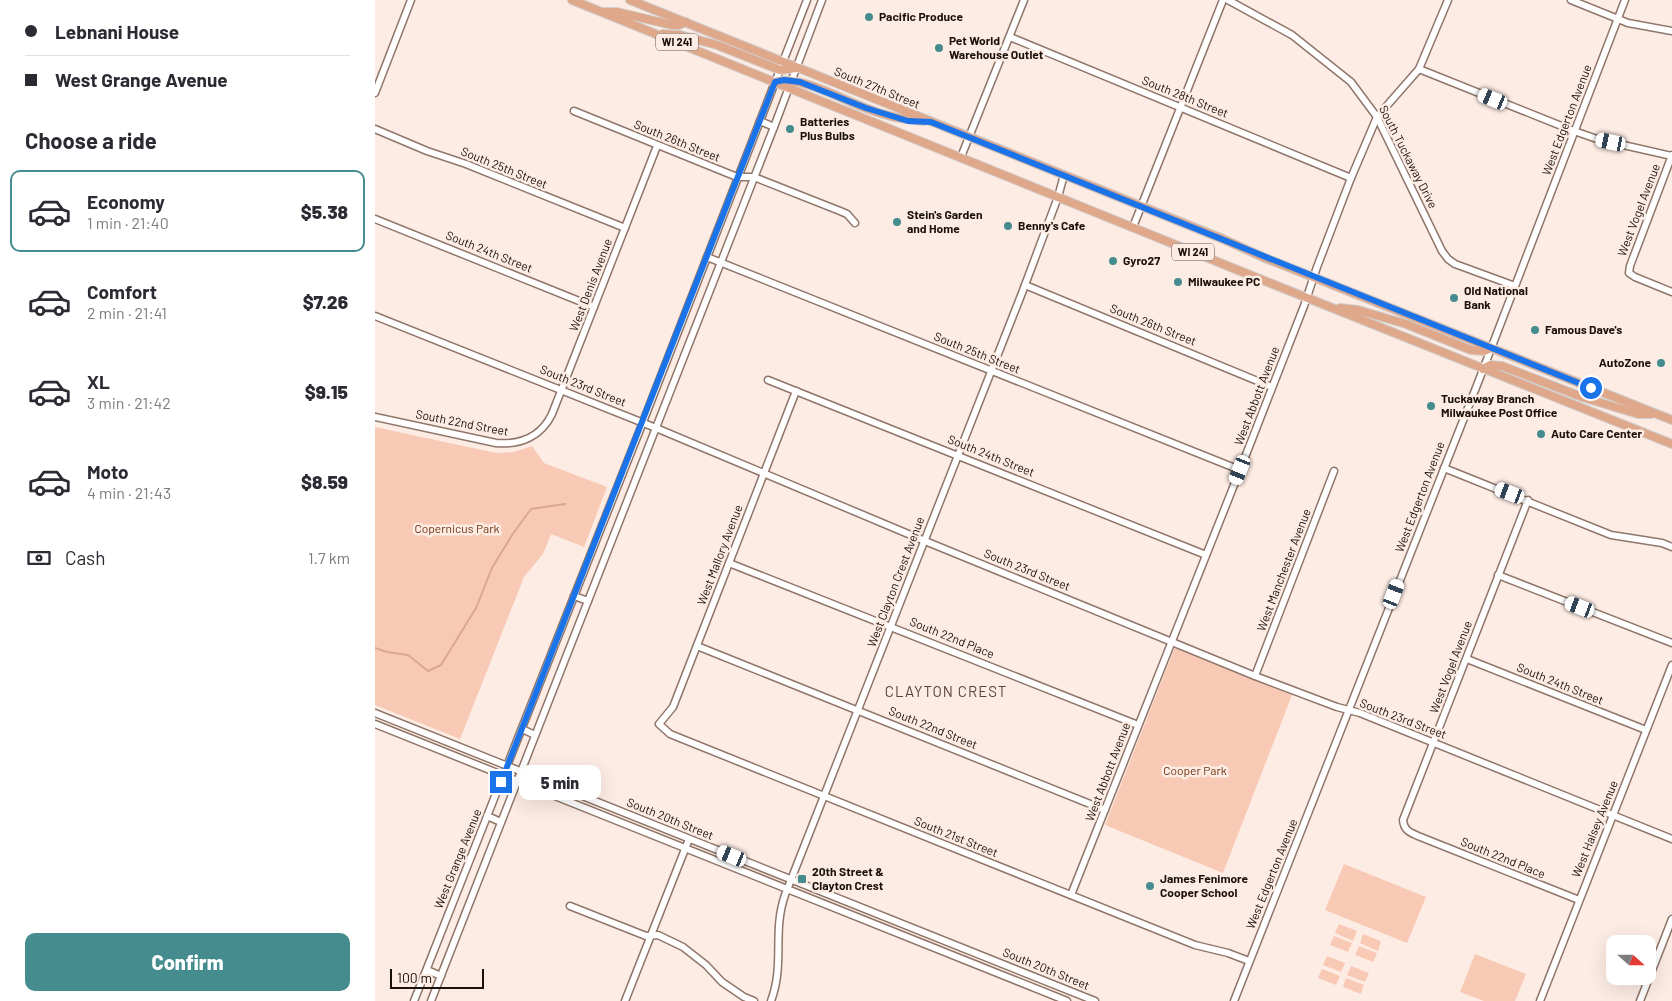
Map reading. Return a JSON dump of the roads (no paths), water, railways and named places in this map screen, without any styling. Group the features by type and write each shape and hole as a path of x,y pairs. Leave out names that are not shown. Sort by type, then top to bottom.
{"main road":[{"name":"WI 241","path":"572,0 775,82 791,84 1058,197 1672,444"},
{"name":"WI 241","path":"630,0 686,22 782,66"},
{"path":"601,12 617,12 672,25 686,22"},
{"path":"655,34 680,35 782,66 797,68"},
{"name":"South 27th Street","path":"797,68 1672,420"},
{"path":"791,84 800,82 866,108 908,121 931,122"},
{"path":"1333,308 1358,310 1406,324 1471,350 1484,351 1491,348"},
{"path":"1483,369 1490,365 1502,366 1582,397 1637,414 1657,414"}],"street":[{"path":"375,93 411,0"},
{"path":"431,1001 791,84 821,2 809,0"},
{"name":"West Grange Avenue","path":"414,1001 629,458 737,177 809,0"},
{"path":"961,157 1024,0"},
{"path":"1133,227 1223,0"},
{"name":"South Tuckaway Drive","path":"1228,0 1293,35 1351,82 1377,116 1442,252 1455,264 1515,286"},
{"name":"West Abbott Avenue","path":"1071,895 1240,470 1351,178 1377,116 1419,69 1448,0"},
{"path":"1571,0 1628,23 1672,31"},
{"name":"West Edgerton Avenue","path":"1234,1001 1483,369 1625,0"},
{"name":"South 28th Street","path":"1010,37 1351,178"},
{"path":"1419,69 1597,139 1672,156"},
{"name":"South 26th Street","path":"574,111 737,177 754,177 847,214 855,222"},
{"path":"760,121 774,127"},
{"name":"South 25th Street","path":"375,129 625,228"},
{"name":"West Denis Avenue","path":"542,430 548,422 562,389 657,146"},
{"name":"West Vogel Avenue","path":"1672,156 1629,273 1672,292"},
{"name":"West Clayton Crest Avenue","path":"771,1001 779,968 778,922 787,889 1025,285 1058,197 1064,175"},
{"name":"South 24th Street","path":"375,219 594,307"},
{"name":"South 25th Street","path":"707,257 1240,470"},
{"name":"South 26th Street","path":"1025,285 1272,386"},
{"name":"South 23rd Street","path":"375,316 643,422 925,541 1255,676 1433,742 1672,839"},
{"name":"South 24th Street","path":"768,380 1206,555"},
{"path":"658,382 671,388"},
{"name":"West Mallory Avenue","path":"659,724 673,706 796,391"},
{"name":"South 22nd Street","path":"375,417 511,444 527,439 542,430"},
{"path":"629,458 642,464"},
{"path":"1444,468 1528,500 1611,535 1662,543 1672,547"},
{"name":"West Manchester Avenue","path":"1255,676 1333,471"},
{"name":"West Vogel Avenue","path":"1418,836 1408,832 1403,820 1528,500"},
{"name":"South 22nd Place","path":"729,563 1138,725"},
{"path":"1498,575 1672,643"},
{"path":"574,596 588,601"},
{"name":"South 22nd Street","path":"697,646 1105,810"},
{"name":"South 24th Street","path":"1467,659 1646,730"},
{"name":"West Halsey Avenue","path":"1540,1001 1672,665"},
{"name":"South 20th Street","path":"375,713 1095,1001"},
{"name":"South 20th Street","path":"375,724 1067,1001"},
{"name":"South 21st Street","path":"659,724 670,734 824,796 1195,945 1228,953 1249,961"},
{"path":"522,729 535,735"},
{"path":"487,816 501,822"},
{"name":"South 22nd Place","path":"1418,836 1579,900"},
{"path":"625,1001 689,838"},
{"path":"571,906 645,936 658,935 683,947 706,965 722,982 744,997 754,1001"},
{"path":"1640,1001 1669,936 1672,919"},
{"path":"427,970 441,976"}],"waterway":[{"path":"375,648 408,655 428,671 441,665 476,608 492,568 512,535 531,509 565,504"}],"place":[{"name":"Pacific Produce","path":"869,17"},
{"name":"Pet World Warehouse Outlet","path":"939,48"},
{"name":"Batteries Plus Bulbs","path":"790,129"},
{"name":"Stein's Garden and Home","path":"897,222"},
{"name":"Benny's Cafe","path":"1008,226"},
{"name":"Gyro27","path":"1113,261"},
{"name":"Milwaukee PC","path":"1178,282"},
{"name":"Old National Bank","path":"1454,298"},
{"name":"Famous Dave's","path":"1535,330"},
{"name":"AutoZone","path":"1661,363"},
{"name":"Tuckaway Branch Milwaukee Post Office","path":"1431,406"},
{"name":"Auto Care Center","path":"1541,434"},
{"name":"20th Street & Clayton Crest","path":"802,879"},
{"name":"James Fenimore Cooper School","path":"1150,886"}],"district":[{"name":"CLAYTON CREST","path":"946,692"}],"park label":[{"name":"Copernicus Park","path":"457,529"},
{"name":"Cooper Park","path":"1195,771"}]}
